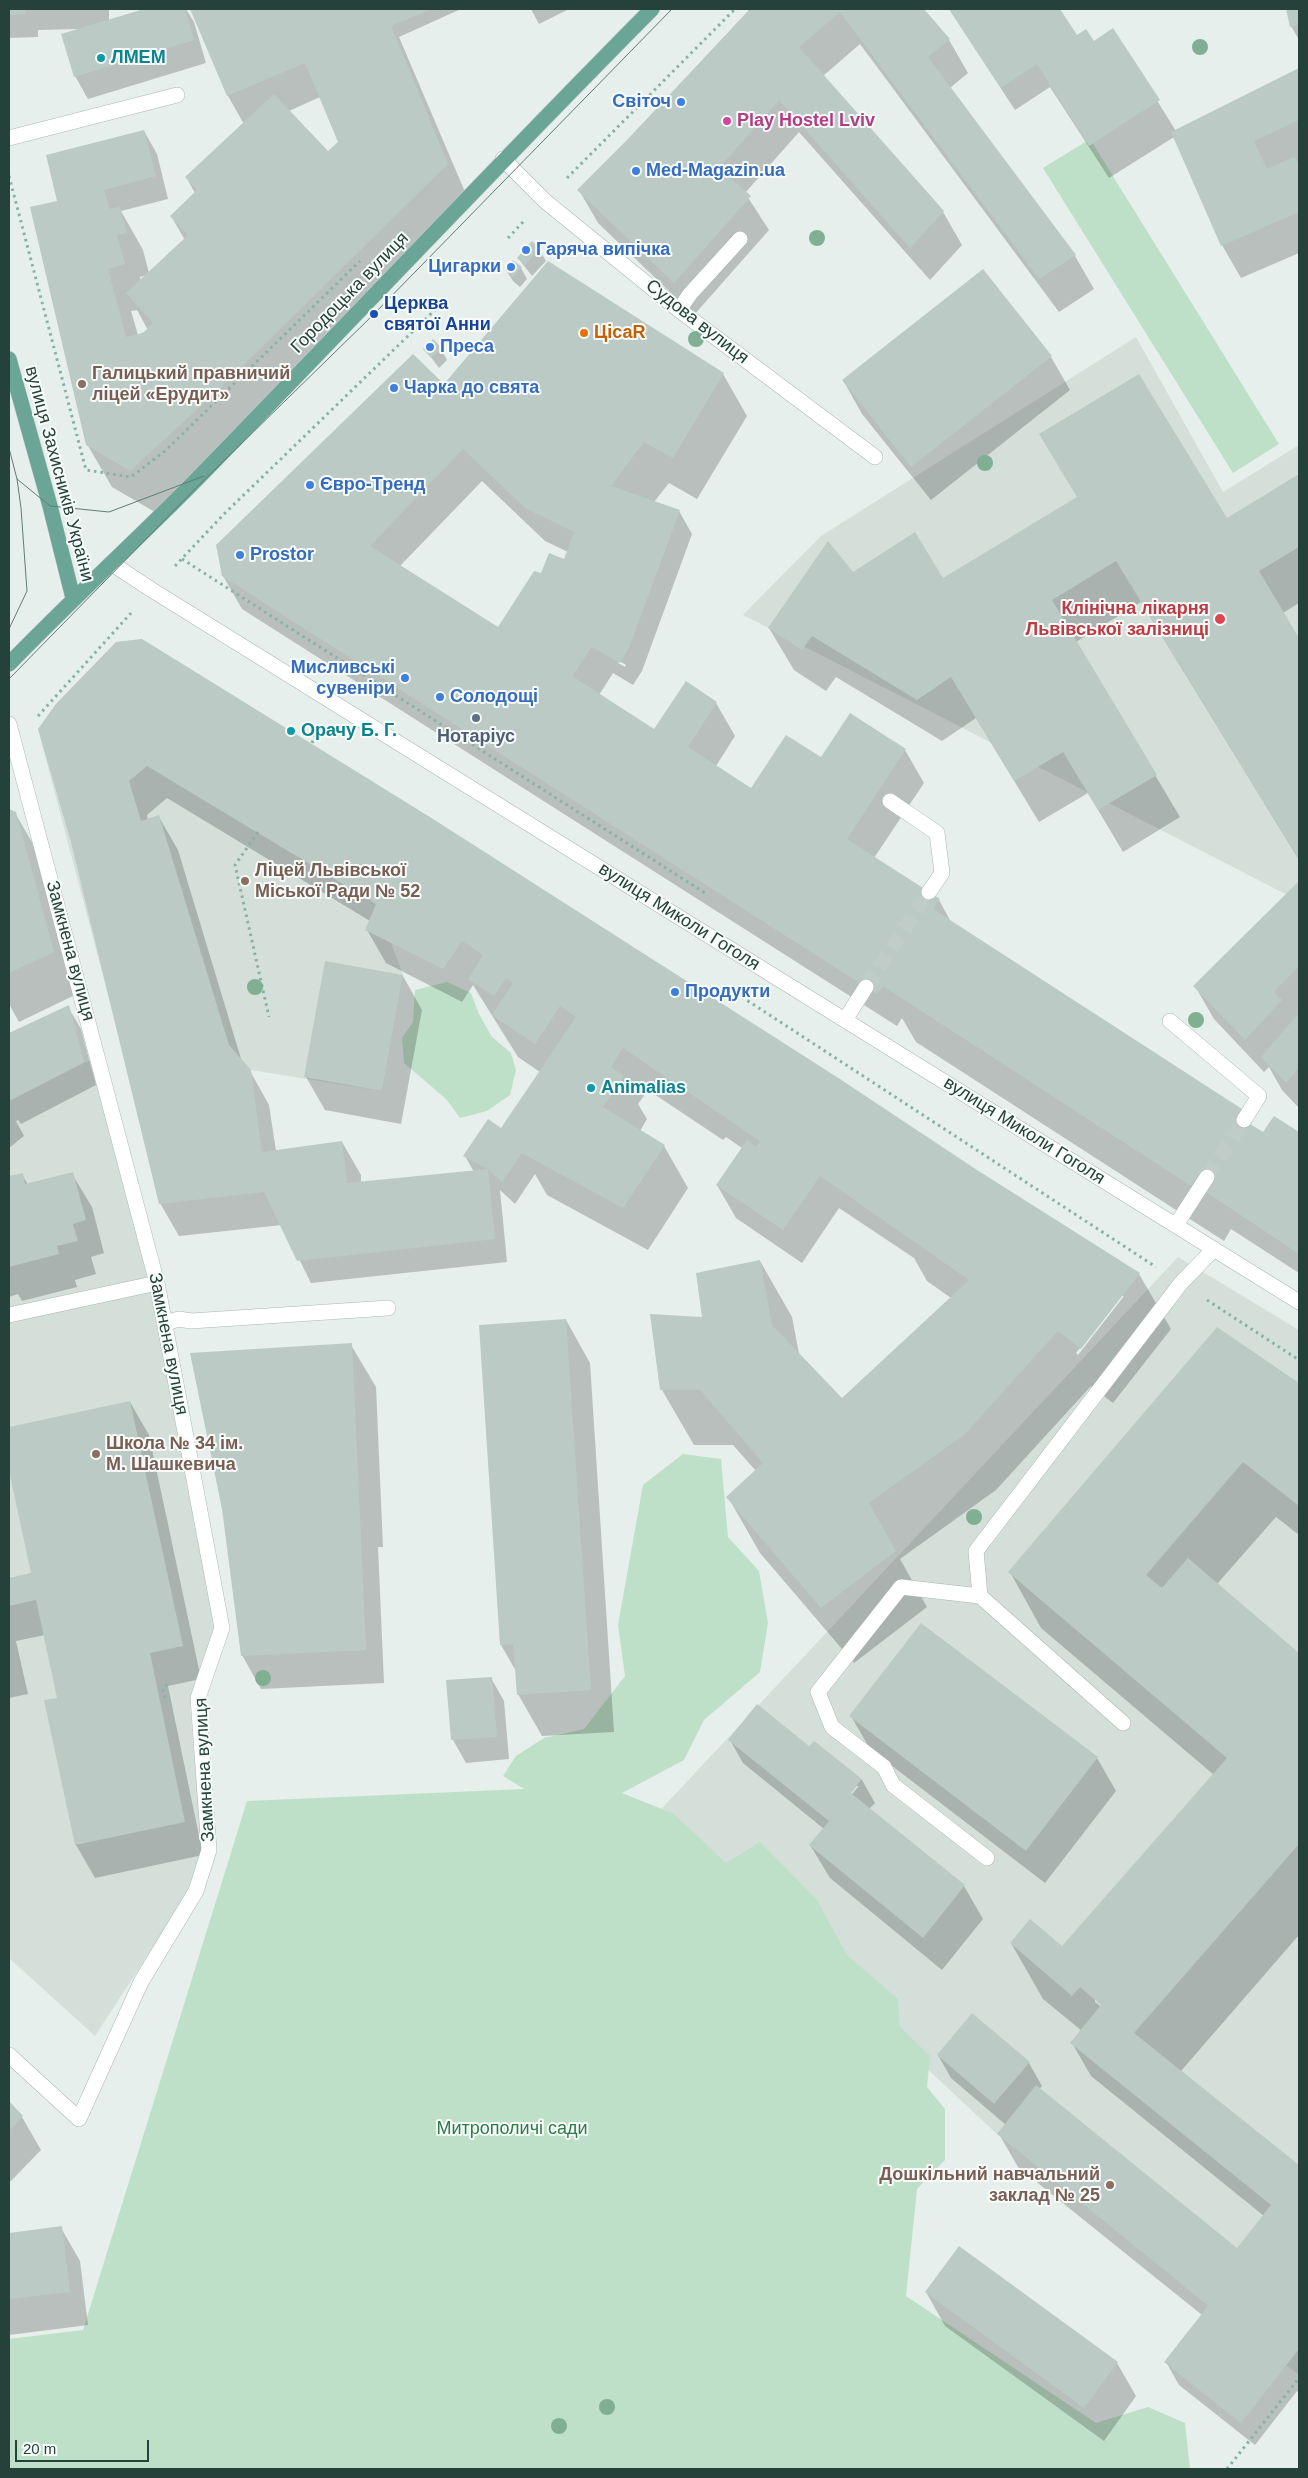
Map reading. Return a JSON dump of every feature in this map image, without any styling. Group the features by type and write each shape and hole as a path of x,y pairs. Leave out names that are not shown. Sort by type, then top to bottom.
{"main road":[{"name":"Городоцька вулиця","path":"9,664 73,598 194,481 503,159 652,9"},
{"name":"вулиця Захисників України","path":"9,359 50,506 73,598"}],"street":[{"path":"9,138 177,95"},
{"name":"Судова вулиця","path":"503,159 545,201 680,310 875,457"},
{"path":"680,310 690,294 740,238"},
{"name":"вулиця Миколи Гоголя","path":"111,562 152,590 1176,1225 1297,1296"},
{"name":"Замкнена вулиця","path":"9,724 157,1283 222,1628 198,1698 209,1850 196,1891 141,1982 79,2119 9,2055"},
{"path":"890,801 937,833 942,873 929,892"},
{"path":"845,1020 866,987"},
{"path":"1170,1021 1260,1096 1244,1120"},
{"path":"1176,1225 1207,1178"},
{"path":"980,1596 976,1551 1181,1283 1214,1248"},
{"path":"9,1315 157,1283"},
{"path":"165,1323 178,1318 190,1321 388,1308"},
{"path":"986,1858 892,1785 884,1767 832,1727 818,1692 901,1587 980,1596 1123,1723"}],"path":[{"path":"560,185 736,9"},
{"path":"9,176 86,470 131,477 165,451 363,257"},
{"path":"508,238 525,220"},
{"path":"172,568 224,514 440,305"},
{"path":"35,719 131,613 139,618"},
{"path":"309,722 325,733"},
{"path":"312,743 317,728"},
{"path":"258,832 235,865 269,1017"},
{"path":"736,993 1299,1360"},
{"path":"1227,2469 1299,2378"}],"shaded area":[{"path":"1136,337 1223,492 1299,445 1299,901 743,615 821,536"},
{"name":"Ліцей Львівської Міської Ради № 52","path":"142,639 433,819 391,943 403,975 382,1091 251,1070 132,1086 38,729 56,704 116,642"},
{"name":"Школа № 34 ім. М. Шашкевича","path":"92,1059 150,1279 217,1628 190,1706 202,1848 185,1898 95,2036 9,1958 9,1101"},
{"path":"1178,1257 1299,1330 1299,2375 1208,2306 997,2134 905,2048 519,1961"}],"green space":[{"path":"1090,139 1279,444 1233,473 1043,168"},
{"path":"447,982 471,993 479,1014 492,1037 511,1053 516,1070 510,1095 487,1111 460,1118 446,1099 404,1063 402,1038 413,1022 415,990"},
{"name":"Митрополичі сади","path":"683,1454 721,1459 728,1537 759,1571 768,1623 760,1672 704,1720 684,1760 622,1793 674,1814 726,1863 760,1842 817,1900 847,1955 898,1999 900,2027 930,2056 927,2087 945,2109 945,2160 917,2189 906,2296 1096,2423 1148,2407 1185,2423 1190,2469 9,2469 9,2339 83,2330 247,1801 524,1789 503,1776 516,1756 544,1738 584,1729 625,1676 618,1625 643,1485"}],"building":[{"path":"9,9 26,9 25,14 9,15"},
{"name":"ЛМЕМ","path":"144,9 185,9 194,40 74,77 61,34"},
{"path":"190,9 432,9 391,26 448,164 217,391 130,471 86,445 30,207 57,201 46,155 144,130 156,176 104,190 110,209 120,207 127,233 117,235 125,264 108,269 126,337 143,333 153,323 126,293 188,235 170,216 197,190 185,177 274,94 328,151 338,142 305,63 227,96"},
{"path":"750,9 924,9 950,39 928,57 1076,255 1039,279 840,12 799,47 944,211 910,248 779,100 719,168 751,196 674,283 577,190 626,141"},
{"path":"949,9 1060,9 1077,35 1086,29 1094,41 1113,28 1160,100 1089,146 1037,64 1001,88"},
{"path":"1286,9 1299,9 1299,24 1290,27"},
{"path":"1299,68 1299,120 1254,141 1267,169 1294,157 1299,164 1299,212 1221,246 1171,132"},
{"path":"532,241 540,249 525,265 517,258"},
{"path":"513,260 522,267 513,277 505,270"},
{"path":"548,261 724,373 673,458 644,442 611,486 680,510 629,648 620,663 592,647 572,676 654,729 686,681 717,702 688,747 751,788 786,735 821,757 850,713 906,749 847,839 940,899 933,909 1242,1109 1237,1116 1263,1132 1274,1116 1299,1132 1299,1254 1206,1192 1207,1177 1200,1173 1191,1186 883,986 877,994 222,576 216,545 413,354 444,384","holes":["463,449 525,508 574,532 564,559 549,553 541,573 534,571 498,627 370,546"]},
{"path":"983,269 1052,356 911,467 842,380"},
{"path":"433,339 442,348 431,358 423,349"},
{"name":"Клінічна лікарня Львівської залізниці","path":"1139,374 1227,518 1299,474 1299,547 1259,571 1299,638 1299,860 1116,561 1052,600 1157,775 1098,810 1063,752 1014,781 951,677 917,700 812,636 802,650 768,628 828,541 853,572 915,532 943,578 1077,497 1039,434"},
{"path":"142,639 433,819 1140,1273 1081,1349 1058,1331 964,1435 869,1503 896,1551 821,1608 726,1497 763,1463 700,1390 660,1390 650,1314 702,1317 696,1273 760,1260 772,1325 842,1398 969,1280 820,1176 783,1230 716,1185 747,1140 756,1147 760,1141 623,1048 611,1067 624,1076 603,1107 665,1145 623,1208 522,1153 502,1182 488,1169 495,1239 297,1261 264,1192 159,1204 71,842 38,729 56,704 116,642","holes":["147,766 376,904 365,930 443,969 462,941 483,955 468,979 494,996 506,978 513,983 492,1015 535,1044 560,1006 576,1017 501,1128 488,1119 463,1156 488,1169 347,1183 342,1141 262,1152 251,1070 229,1045 159,815 141,821 129,781"]},
{"path":"9,809 16,812 54,952 9,973"},
{"path":"1299,881 1299,966 1274,992 1282,1000 1245,1040 1193,986"},
{"path":"325,961 403,975 382,1091 304,1077"},
{"path":"69,1005 84,1062 9,1101 9,1033"},
{"path":"1299,1013 1299,1068 1286,1083 1261,1057"},
{"path":"73,1172 86,1220 73,1224 78,1241 57,1246 59,1254 9,1267 9,1176 23,1173 25,1184"},
{"path":"566,1319 591,1690 517,1695 513,1644 500,1645 479,1325"},
{"path":"1217,1327 1299,1383 1299,1506 1243,1462 1146,1575 1162,1588 1188,1558 1299,1653 1299,1844 1134,2033 1299,2165 1299,2349 1241,2423 1164,2362 1208,2306 997,2134 1036,2085 1237,2248 1271,2205 1070,2043 1101,2005 1080,1987 1072,1996 1010,1943 1030,1919 1062,1946 1227,1758 1008,1572"},
{"path":"352,1343 366,1650 241,1656 222,1509 190,1353"},
{"path":"130,1401 183,1646 150,1653 185,1822 75,1845 44,1700 57,1698 36,1600 9,1606 9,1578 31,1573 9,1471 9,1427"},
{"path":"921,1623 1098,1757 1026,1851 849,1716"},
{"path":"492,1677 497,1737 451,1740 446,1680"},
{"path":"757,1704 809,1746 814,1741 862,1779 851,1793 965,1885 923,1938 809,1845 829,1821 728,1740"},
{"path":"972,2013 1030,2062 994,2104 937,2055"},
{"path":"9,2101 23,2116 9,2131"},
{"path":"62,2226 70,2292 9,2299 9,2233"},
{"path":"959,2246 1118,2362 1084,2408 925,2292"}],"tunnel":[{"path":"866,987 929,892"},
{"path":"1207,1177 1244,1120"}],"tram line":[{"path":"9,679 198,486 374,314 672,9"},
{"path":"9,448 17,479 21,508 27,591 9,629"},
{"path":"17,479 50,506 109,512 204,476"}],"place":[{"name":"ЛМЕМ","path":"101,58"},
{"name":"Світоч","path":"681,102"},
{"name":"Play Hostel Lviv","path":"727,121"},
{"name":"Med-Magazin.ua","path":"636,171"},
{"name":"Гаряча випічка","path":"526,250"},
{"name":"Цигарки","path":"511,267"},
{"name":"Церква святої Анни","path":"374,314"},
{"name":"ЦісаR","path":"584,333"},
{"name":"Преса","path":"430,347"},
{"name":"Галицький правничий ліцей «Ерудит»","path":"82,384"},
{"name":"Чарка до свята","path":"394,388"},
{"name":"Євро-Тренд","path":"310,485"},
{"name":"Prostor","path":"240,555"},
{"name":"Клінічна лікарня Львівської залізниці","path":"1220,619"},
{"name":"Мисливські сувеніри","path":"405,678"},
{"name":"Солодощі","path":"440,697"},
{"name":"Нотаріус","path":"476,718"},
{"name":"Орачу Б. Г.","path":"291,731"},
{"name":"Ліцей Львівської Міської Ради № 52","path":"245,881"},
{"name":"Продукти","path":"675,992"},
{"name":"Animalias","path":"591,1088"},
{"name":"Школа № 34 ім. М. Шашкевича","path":"96,1454"},
{"name":"Дошкільний навчальний заклад № 25","path":"1110,2185"}]}
